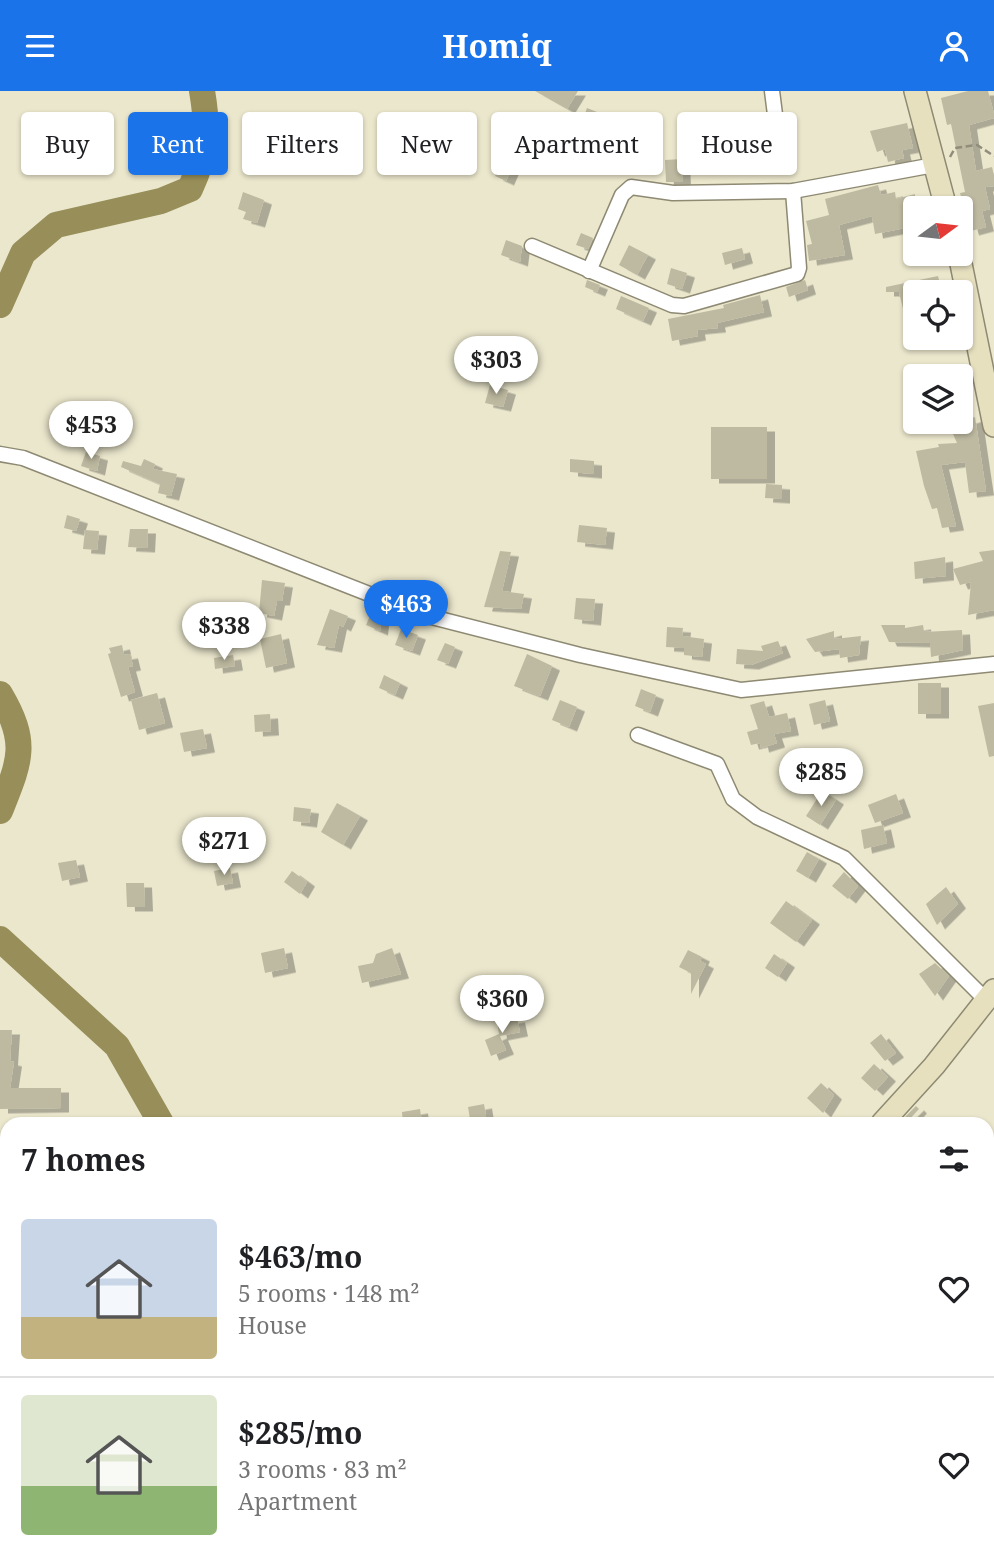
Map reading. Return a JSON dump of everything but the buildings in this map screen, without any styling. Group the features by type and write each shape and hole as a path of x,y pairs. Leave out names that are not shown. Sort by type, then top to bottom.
{"main road":[{"path":"915,91 943,196"},
{"path":"961,266 994,426"},
{"path":"887,1117 934,1066 990,995"}],"street":[{"path":"772,91 775,112"},
{"path":"589,271 622,195 631,187 673,193 793,191 934,165"},
{"path":"532,246 660,302 684,306 797,274 799,268 793,191"},
{"path":"0,454 23,458 420,614 580,655 741,690 994,664"},
{"path":"638,735 717,764 733,799 757,817 844,858 990,995"}],"path":[{"path":"934,165 947,162 955,148 977,145 994,156"}],"waterway":[{"path":"0,305 23,253 56,225 161,201 190,189 205,141 202,91"},
{"path":"0,694 18,739 13,779 0,811"},
{"path":"0,939 117,1046 158,1117"}]}
